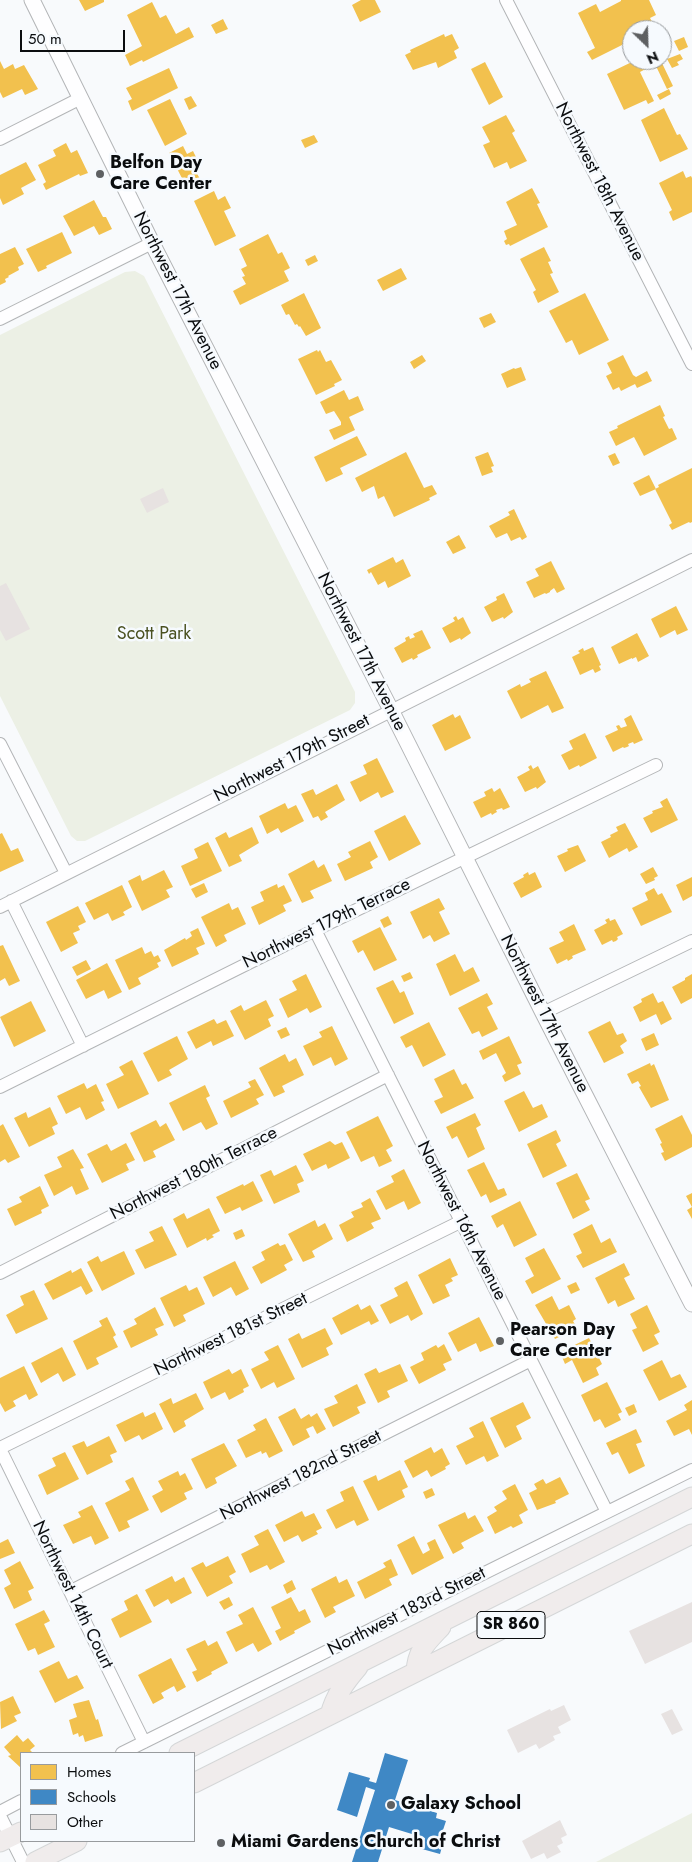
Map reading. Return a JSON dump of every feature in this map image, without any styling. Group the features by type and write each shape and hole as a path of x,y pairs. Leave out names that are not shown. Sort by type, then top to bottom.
{"main road":[{"name":"Northwest 183rd Street","path":"181,1752 692,1497"},
{"name":"SR 860","path":"195,1782 692,1534"},
{"path":"416,1672 417,1660 422,1648 446,1620"},
{"path":"330,1715 334,1700 361,1662"},
{"path":"34,1862 75,1842"}],"street":[{"name":"Northwest 17th Avenue","path":"32,0 152,243 692,1304"},
{"name":"Northwest 18th Avenue","path":"506,0 692,364"},
{"path":"0,139 81,98"},
{"path":"0,319 152,243"},
{"name":"Northwest 179th Street","path":"5,904 692,560"},
{"path":"0,744 66,873"},
{"name":"Northwest 179th Terrace","path":"0,1087 315,930 656,765"},
{"path":"5,904 82,1046"},
{"name":"Northwest 16th Avenue","path":"315,930 607,1512"},
{"path":"543,1013 692,941"},
{"name":"Northwest 180th Terrace","path":"0,1273 388,1075"},
{"name":"Northwest 181st Street","path":"0,1448 462,1221"},
{"name":"Northwest 182nd Street","path":"71,1592 531,1360"},
{"name":"Northwest 14th Court","path":"0,1448 144,1742"},
{"name":"Northwest 183rd Street","path":"124,1752 692,1470"},
{"path":"0,1812 20,1802"},
{"path":"0,1816 23,1862"}],"green space":[{"name":"Scott Park","path":"135,271 144,276 355,692 355,703 350,710 85,841 77,841 71,836 0,696 0,335 125,272"},
{"path":"692,1813 692,1862 596,1862"}],"building: Homes":[{"path":"79,0 104,0 104,2 85,11"},
{"path":"361,0 375,0 381,12 360,22 352,5"},
{"path":"649,0 656,15 650,18 651,20 622,20 622,45 592,60 587,52 595,48 578,13 596,4 600,12 621,1"},
{"path":"152,2 160,18 166,15 176,34 189,27 194,37 143,62 142,60 130,66 125,55 142,46 127,15"},
{"path":"223,19 228,29 216,34 211,25"},
{"path":"444,34 445,37 452,34 459,48 454,51 457,58 438,68 436,62 413,70 405,55 411,52 410,50"},
{"path":"684,37 688,47 679,51 674,41"},
{"path":"680,54 683,59 677,62 679,65 672,68 672,57"},
{"path":"0,61 4,69 13,64 15,69 24,65 38,89 25,95 22,89 3,98 0,92"},
{"path":"485,62 503,97 489,105 471,69"},
{"path":"622,67 622,70 644,70 640,72 654,101 648,104 646,100 624,110 607,74"},
{"path":"169,68 178,88 132,111 128,101 132,99 126,88"},
{"path":"658,70 665,70 673,86 667,89"},
{"path":"669,89 671,94 660,100 657,95"},
{"path":"191,96 197,106 189,110 184,99"},
{"path":"170,99 187,134 165,146 147,110"},
{"path":"664,108 677,135 680,134 688,149 660,162 641,120"},
{"path":"506,115 515,131 512,133 527,161 510,169 507,162 494,168 483,145 490,142 482,127"},
{"path":"314,135 318,142 305,148 301,140"},
{"path":"66,143 71,153 77,150 88,173 80,176 79,174 46,190 43,184 46,182 38,165 56,156 53,150"},
{"path":"183,146 187,154 193,151 198,161 192,164 201,181 187,188 169,153"},
{"path":"26,162 36,180 21,188 24,194 3,205 0,198 0,175"},
{"path":"683,171 686,178 691,176 692,178 692,212 673,221 669,212 672,210 659,183"},
{"path":"532,188 540,203 537,204 548,227 510,246 509,244 506,245 504,241 507,239 504,231 517,225 506,202"},
{"path":"214,191 218,200 225,196 231,208 224,211 236,236 215,246 194,201"},
{"path":"94,200 112,229 99,235 94,226 74,236 63,216"},
{"path":"62,232 72,253 38,272 26,249"},
{"path":"268,234 278,254 282,252 290,268 284,271 289,281 240,305 233,291 246,284 242,277 245,276 241,269 247,266 239,249"},
{"path":"15,247 24,264 18,267 19,270 5,279 6,282 0,285 0,254"},
{"path":"544,247 551,261 548,262 553,273 550,274 559,292 538,303 533,292 536,290 520,259"},
{"path":"315,255 318,261 308,266 305,260"},
{"path":"401,268 407,279 383,291 377,280"},
{"path":"304,293 321,328 306,336 300,326 295,325 289,314 286,315 281,305"},
{"path":"585,293 609,340 579,355 572,340 566,343 549,311"},
{"path":"491,313 496,322 484,328 479,318"},
{"path":"317,350 318,352 320,350 326,362 331,360 342,380 334,384 335,386 316,395 298,359"},
{"path":"422,355 426,361 414,369 410,362"},
{"path":"623,355 633,375 636,377 647,371 652,381 637,388 635,384 621,391 619,387 613,390 606,376 612,373 607,363"},
{"path":"521,367 526,380 507,388 501,374"},
{"path":"344,390 349,400 358,396 364,410 349,417 355,430 334,440 329,430 341,425 341,422 334,411 326,414 320,402"},
{"path":"660,405 669,429 672,428 677,439 644,456 634,437 616,446 609,432 618,428 617,426"},
{"path":"357,436 367,455 340,468 343,474 326,482 314,457"},
{"path":"406,452 424,488 432,485 437,494 429,498 430,500 394,517 384,496 378,499 374,486 362,492 355,478"},
{"path":"488,452 494,466 491,467 493,472 482,476 475,457"},
{"path":"615,453 620,463 613,466 608,456"},
{"path":"692,468 692,522 672,530 669,525 672,523 655,489 659,487 658,485"},
{"path":"649,475 656,489 640,496 633,483"},
{"path":"514,509 527,537 522,540 520,537 511,541 507,533 496,538 489,526 510,515 508,512"},
{"path":"459,535 466,548 453,554 446,542"},
{"path":"393,557 396,563 403,559 411,576 388,588 385,581 378,585 371,572 369,574 367,570"},
{"path":"551,561 565,589 557,593 554,588 546,594 534,598 526,582 539,576 535,569"},
{"path":"504,593 513,612 504,619 503,617 492,622 484,607 497,600 496,597"},
{"path":"676,606 688,630 677,635 675,630 660,638 651,619"},
{"path":"456,616 458,620 463,617 471,633 461,640 460,638 450,643 442,628 455,621 453,618"},
{"path":"422,630 431,648 417,655 418,657 413,660 412,658 402,663 394,648 406,641 405,638 409,636 410,639 415,637 413,634"},
{"path":"637,633 649,656 638,662 636,657 619,664 611,647"},
{"path":"593,647 601,665 599,666 601,670 595,673 593,669 580,675 572,657 580,653 578,651 583,648 584,651"},
{"path":"546,671 564,708 552,713 548,705 521,719 507,691 520,684 521,687 531,682 529,679"},
{"path":"453,714 455,718 460,715 471,738 445,751 432,725"},
{"path":"631,715 643,740 634,744 633,742 628,744 629,746 613,752 605,736 618,730 616,726 619,725 621,728 627,726 624,719"},
{"path":"585,733 597,758 580,767 579,765 569,770 561,755 573,749 569,741"},
{"path":"377,758 394,792 381,798 378,792 360,802 350,782 367,774 363,765"},
{"path":"531,765 533,769 538,766 546,782 537,789 536,787 525,792 517,777 530,770 528,767"},
{"path":"337,784 345,800 325,812 328,817 321,821 318,816 313,818 301,794 313,789 316,795"},
{"path":"492,788 494,792 500,788 510,807 496,810 497,812 492,815 491,813 481,818 473,802 486,796 484,792"},
{"path":"667,798 678,820 651,833 643,818 653,813 652,811 663,807 660,802"},
{"path":"285,803 288,809 296,805 304,821 281,833 278,828 267,834 259,816"},
{"path":"405,815 421,844 389,861 374,831"},
{"path":"625,823 638,847 629,852 627,848 609,858 601,842 618,831 616,827"},
{"path":"252,827 259,843 239,855 242,861 229,867 215,838 226,832 229,838"},
{"path":"2,833 11,851 18,848 24,861 0,872 0,834"},
{"path":"370,841 378,857 370,862 373,868 345,881 337,864 351,857 348,852"},
{"path":"208,842 222,871 190,886 181,866 198,858 194,849"},
{"path":"578,845 586,861 565,872 557,856 568,851 567,849"},
{"path":"314,860 318,868 324,864 332,881 310,891 314,898 302,903 288,874"},
{"path":"653,867 658,876 654,878 655,880 646,884 640,874"},
{"path":"164,870 173,887 166,890 170,897 142,911 128,881 140,875 142,881"},
{"path":"528,872 529,875 535,872 542,887 521,898 513,883 524,877 523,875"},
{"path":"692,877 692,896 683,901 676,885"},
{"path":"204,883 208,892 196,898 191,889"},
{"path":"277,884 278,888 284,885 292,901 283,905 286,911 259,925 251,907 264,901 260,892"},
{"path":"122,885 132,907 123,912 125,915 112,921 108,913 94,920 85,903"},
{"path":"654,888 658,895 662,893 672,912 641,926 632,908 648,900 645,893"},
{"path":"439,898 445,909 439,912 450,934 434,942 430,935 423,939 410,912"},
{"path":"229,903 232,910 238,907 246,924 224,935 227,941 216,947 201,917"},
{"path":"78,906 86,922 78,926 80,930 73,933 78,943 61,952 46,922"},
{"path":"388,916 392,924 384,928 380,920"},
{"path":"609,918 610,921 615,919 623,934 617,937 616,941 613,942 612,940 602,945 594,930 607,923 605,920"},
{"path":"574,924 586,950 572,956 573,958 568,961 567,959 557,964 549,948 564,941 559,932"},
{"path":"380,927 397,960 374,971 363,950 358,953 352,941"},
{"path":"198,928 205,944 196,948 199,954 172,967 164,950 185,938 186,940 192,936 190,932"},
{"path":"3,945 20,981 9,986 5,978 0,981 0,946"},
{"path":"142,947 145,954 151,951 154,957 158,955 161,961 157,963 159,967 138,978 141,984 129,990 115,960"},
{"path":"455,954 464,972 473,967 480,981 450,996 436,964"},
{"path":"86,960 91,969 77,976 72,967"},
{"path":"107,963 122,992 108,999 104,990 86,999 76,980"},
{"path":"410,972 413,978 404,982 401,976"},
{"path":"306,974 322,1007 310,1013 307,1008 288,1018 279,999 297,990 292,981"},
{"path":"692,974 692,998 681,1004 672,987"},
{"path":"393,980 400,993 404,991 414,1014 394,1024 376,988"},
{"path":"487,993 493,1004 487,1007 498,1029 482,1037 479,1031 472,1034 458,1008"},
{"path":"653,993 658,1003 663,1001 672,1019 661,1025 656,1014 640,1022 633,1007 642,1002 641,999"},
{"path":"266,1000 274,1016 268,1019 271,1026 245,1040 230,1011 241,1005 244,1011"},
{"path":"31,1001 46,1031 14,1047 0,1017"},
{"path":"214,1019 217,1024 226,1020 234,1036 213,1046 211,1041 196,1049 187,1032"},
{"path":"610,1021 617,1035 623,1033 627,1041 620,1046 624,1053 604,1063 588,1032"},
{"path":"429,1022 446,1055 423,1067 412,1045 406,1048 400,1037"},
{"path":"332,1026 348,1059 335,1066 331,1057 313,1066 303,1046 322,1037 319,1032"},
{"path":"286,1027 290,1035 281,1039 277,1031"},
{"path":"654,1033 659,1045 646,1051 641,1039"},
{"path":"177,1036 188,1059 169,1070 172,1075 158,1082 143,1053"},
{"path":"509,1036 522,1063 517,1065 521,1074 505,1082 502,1076 506,1073 496,1053 483,1060 479,1051"},
{"path":"285,1054 289,1062 296,1058 304,1075 282,1086 285,1092 274,1097 259,1068"},
{"path":"132,1060 149,1094 118,1109 106,1084 124,1075 119,1067"},
{"path":"650,1063 651,1066 654,1064 669,1100 651,1108 639,1087 641,1086 638,1081 632,1084 627,1074"},
{"path":"454,1069 462,1085 466,1083 474,1098 441,1114 434,1101 443,1097 434,1079"},
{"path":"255,1079 264,1095 256,1099 259,1104 231,1118 223,1101 251,1087 248,1082"},
{"path":"84,1083 87,1089 96,1084 104,1101 101,1102 105,1110 86,1120 80,1107 66,1114 57,1096"},
{"path":"205,1085 210,1096 206,1098 218,1124 206,1130 201,1122 183,1131 169,1103"},
{"path":"524,1091 533,1108 542,1104 548,1117 519,1132 504,1101"},
{"path":"50,1107 58,1124 52,1127 55,1134 29,1147 14,1118 26,1112 28,1118"},
{"path":"475,1113 481,1125 476,1128 485,1149 468,1158 457,1136 452,1139 446,1127"},
{"path":"682,1115 692,1135 692,1147 665,1161 661,1153 664,1152 660,1144 662,1143 655,1129"},
{"path":"378,1116 393,1146 386,1150 392,1161 379,1167 374,1156 361,1162 346,1132"},
{"path":"156,1120 160,1127 166,1123 175,1140 153,1151 156,1157 144,1162 130,1133"},
{"path":"3,1124 20,1157 8,1163 5,1159 0,1162 0,1126"},
{"path":"556,1130 561,1141 556,1144 567,1166 543,1178 527,1144"},
{"path":"330,1141 335,1145 342,1142 350,1158 328,1169 326,1164 312,1171 303,1154"},
{"path":"126,1143 135,1160 126,1164 129,1170 102,1183 87,1154 107,1144 111,1151"},
{"path":"73,1149 84,1168 80,1169 89,1189 76,1195 72,1186 54,1196 44,1175 62,1167 57,1157"},
{"path":"484,1162 498,1190 504,1188 507,1195 490,1203 486,1194 481,1197 467,1170"},
{"path":"296,1165 304,1181 297,1184 300,1192 274,1204 260,1175 271,1170 274,1176"},
{"path":"404,1169 421,1203 408,1210 404,1201 386,1210 376,1191 394,1182 391,1176"},
{"path":"577,1173 590,1199 585,1201 590,1210 573,1219 556,1183"},
{"path":"253,1181 263,1201 242,1211 240,1207 225,1214 216,1197"},
{"path":"40,1186 49,1206 41,1210 42,1213 15,1226 7,1209 22,1202 19,1197"},
{"path":"692,1193 692,1207 686,1196"},
{"path":"370,1198 381,1219 371,1223 374,1228 347,1242 339,1225 354,1217 351,1212 363,1207 361,1203"},
{"path":"520,1201 537,1235 514,1247 503,1224 497,1228 491,1216"},
{"path":"692,1207 692,1219 687,1210"},
{"path":"209,1208 220,1231 212,1235 214,1237 207,1241 206,1238 187,1248 173,1219 184,1213 187,1219"},
{"path":"315,1220 318,1227 325,1223 333,1239 312,1251 315,1257 303,1262 288,1234"},
{"path":"592,1224 601,1243 610,1238 617,1252 583,1268 576,1256 582,1253 573,1234"},
{"path":"162,1226 177,1255 145,1269 135,1250 154,1241 149,1232"},
{"path":"242,1229 245,1236 236,1240 233,1233"},
{"path":"278,1243 280,1246 285,1244 293,1260 284,1265 287,1270 261,1284 252,1267 265,1260 261,1252"},
{"path":"544,1248 561,1279 532,1294 525,1281 534,1276 525,1258"},
{"path":"124,1251 135,1274 102,1291 87,1262 98,1256 101,1262"},
{"path":"450,1258 458,1275 451,1278 453,1281 445,1285 450,1296 433,1304 418,1275"},
{"path":"235,1261 249,1289 236,1296 231,1287 213,1297 203,1277"},
{"path":"624,1263 630,1275 624,1278 635,1299 618,1307 615,1300 608,1304 595,1278"},
{"path":"81,1268 93,1291 86,1295 81,1286 53,1300 44,1284 71,1270 72,1273"},
{"path":"407,1281 423,1314 411,1321 408,1315 390,1324 380,1305 398,1296 394,1288"},
{"path":"576,1282 580,1290 571,1294 567,1286"},
{"path":"186,1285 189,1291 197,1287 205,1304 183,1315 186,1321 174,1327 160,1298"},
{"path":"34,1290 48,1319 16,1334 6,1315 24,1305 20,1296"},
{"path":"552,1296 559,1310 569,1305 576,1319 573,1321 577,1328 555,1339 535,1305"},
{"path":"358,1304 361,1310 370,1305 379,1321 371,1325 369,1321 341,1335 332,1318"},
{"path":"647,1305 660,1332 654,1335 659,1344 643,1352 632,1330 637,1328 630,1314"},
{"path":"155,1307 164,1325 155,1329 158,1335 131,1348 123,1331 137,1324 134,1319"},
{"path":"107,1317 116,1335 113,1337 118,1347 96,1358 99,1364 87,1370 73,1341 102,1326 99,1321"},
{"path":"479,1317 494,1346 480,1352 476,1343 458,1352 448,1333"},
{"path":"325,1328 333,1344 326,1348 329,1355 302,1368 288,1339 299,1333 302,1339"},
{"path":"589,1338 602,1364 596,1368 599,1375 583,1383 572,1360 565,1364 560,1352"},
{"path":"444,1344 452,1360 443,1364 446,1370 419,1384 410,1367 424,1360 421,1353 436,1345 438,1348"},
{"path":"278,1345 295,1379 277,1388 274,1382 261,1389 251,1369 269,1360 264,1352"},
{"path":"62,1347 76,1375 63,1382 58,1373 41,1383 31,1363"},
{"path":"662,1360 671,1378 680,1374 687,1387 659,1401 643,1370"},
{"path":"400,1364 408,1381 387,1391 390,1397 378,1403 364,1374 376,1368 379,1373"},
{"path":"24,1366 38,1395 29,1400 26,1394 13,1401 16,1406 5,1412 0,1403 0,1378"},
{"path":"229,1369 232,1374 241,1369 249,1386 243,1389 244,1392 229,1400 225,1392 211,1399 203,1382"},
{"path":"607,1382 622,1412 618,1414 621,1420 605,1428 600,1419 594,1422 581,1395"},
{"path":"357,1384 366,1403 357,1407 360,1413 333,1427 324,1409 338,1403 334,1396"},
{"path":"196,1393 204,1409 184,1421 186,1426 174,1433 159,1404 171,1398 173,1404"},
{"path":"692,1400 692,1435 689,1429 674,1436 666,1421 687,1410 684,1405"},
{"path":"523,1402 531,1418 516,1426 522,1439 505,1448 490,1418"},
{"path":"634,1404 637,1412 629,1416 625,1408"},
{"path":"295,1408 301,1419 309,1414 311,1417 317,1413 326,1429 317,1434 313,1426 306,1429 310,1437 293,1446 278,1417"},
{"path":"143,1412 145,1417 155,1412 163,1429 142,1440 139,1435 125,1442 116,1425"},
{"path":"266,1418 283,1451 269,1458 266,1452 262,1454 261,1451 246,1458 237,1440 256,1430 253,1425"},
{"path":"483,1421 499,1456 487,1462 484,1456 466,1465 456,1446 474,1437 469,1428"},
{"path":"636,1429 642,1442 636,1444 645,1466 629,1474 618,1452 612,1455 606,1443"},
{"path":"109,1436 117,1452 110,1455 113,1462 87,1475 72,1446 84,1441 87,1447"},
{"path":"224,1443 237,1466 215,1478 217,1483 206,1489 191,1459"},
{"path":"431,1447 434,1453 442,1448 450,1464 445,1467 446,1469 431,1477 427,1470 413,1478 404,1461"},
{"path":"65,1452 79,1479 47,1495 38,1475 56,1466 52,1458"},
{"path":"400,1470 408,1487 402,1490 405,1497 378,1511 363,1481 376,1475 378,1481"},
{"path":"178,1471 180,1476 185,1473 193,1489 184,1493 187,1499 161,1513 152,1496 163,1490 158,1481"},
{"path":"133,1477 149,1510 127,1521 130,1527 119,1532 105,1503 130,1490 125,1481"},
{"path":"560,1477 569,1494 555,1501 556,1503 537,1510 529,1493 537,1489 534,1484 543,1479 546,1484"},
{"path":"515,1484 528,1510 519,1515 523,1523 513,1528 511,1526 495,1534 487,1517 497,1511 494,1507 507,1499 502,1491"},
{"path":"353,1486 369,1520 357,1526 354,1520 336,1529 326,1510 344,1501 340,1492"},
{"path":"432,1488 435,1495 426,1499 423,1492"},
{"path":"92,1505 109,1538 95,1545 91,1536 73,1544 63,1525 81,1517 78,1512"},
{"path":"302,1511 305,1517 314,1513 322,1528 316,1531 318,1534 302,1542 298,1535 284,1542 275,1525"},
{"path":"465,1512 468,1519 475,1515 484,1531 461,1543 464,1548 453,1554 438,1525"},
{"path":"268,1529 285,1562 270,1570 267,1565 250,1573 241,1554 259,1545 254,1536"},
{"path":"414,1536 423,1554 430,1550 427,1543 435,1539 444,1558 412,1575 397,1545"},
{"path":"8,1539 15,1553 0,1559 0,1543"},
{"path":"228,1556 236,1572 229,1576 233,1583 207,1597 191,1568 203,1562 206,1567"},
{"path":"391,1559 398,1575 389,1579 392,1585 365,1599 357,1582 386,1567 383,1563"},
{"path":"20,1561 34,1588 28,1591 32,1600 14,1609 4,1588 11,1584 4,1570"},
{"path":"172,1576 175,1582 184,1577 192,1593 171,1604 168,1599 154,1607 145,1590"},
{"path":"336,1576 339,1583 347,1579 355,1596 333,1607 336,1612 325,1618 311,1589"},
{"path":"292,1580 296,1589 287,1594 283,1585"},
{"path":"137,1594 152,1622 120,1638 111,1619 128,1610 124,1601"},
{"path":"229,1597 233,1605 224,1610 219,1602"},
{"path":"291,1597 299,1612 305,1609 311,1622 280,1641 275,1631 281,1628 271,1607"},
{"path":"253,1607 272,1644 258,1652 253,1643 236,1652 226,1632 243,1624 238,1615"},
{"path":"44,1610 50,1621 44,1624 55,1647 38,1655 35,1648 28,1651 15,1624"},
{"path":"205,1640 208,1646 217,1641 228,1663 197,1682 192,1672 197,1670 186,1649"},
{"path":"171,1658 186,1687 177,1692 174,1686 161,1693 164,1698 153,1704 138,1675"},
{"path":"59,1661 68,1679 77,1675 84,1688 55,1703 39,1671"},
{"path":"13,1696 21,1713 14,1716 17,1721 1,1729 0,1702"},
{"path":"89,1700 96,1720 98,1719 103,1736 85,1742 83,1735 79,1737 78,1733 73,1735 69,1720 77,1717 73,1704"},
{"path":"17,1735 23,1742 28,1738 35,1746 30,1750 32,1752 20,1752 20,1767 8,1756 11,1755 4,1747"}],"building: Schools":[{"name":"Galaxy School","path":"385,1753 408,1760 395,1800 437,1813 436,1818 446,1821 439,1842 443,1843 440,1854 422,1849 425,1838 389,1827 378,1862 352,1862 375,1790 366,1787 357,1817 337,1810 349,1772 370,1778 369,1781 376,1783"}],"building: Other":[{"path":"163,488 169,502 147,513 140,499"},
{"path":"6,583 30,629 6,641 0,630 0,586"},
{"path":"692,1602 692,1642 645,1664 629,1631"},
{"path":"564,1705 571,1720 558,1727 561,1733 553,1736 555,1740 539,1749 536,1744 518,1753 507,1730 550,1709 551,1711"},
{"path":"672,1709 683,1730 672,1735 661,1714"},
{"path":"560,1820 567,1835 561,1838 563,1843 557,1846 561,1852 547,1859 544,1853 531,1859 522,1841"}],"place":[{"name":"Belfon Day Care Center","path":"100,174"},
{"name":"Pearson Day Care Center","path":"500,1341"},
{"name":"Galaxy School","path":"391,1805"},
{"name":"Miami Gardens Church of Christ","path":"221,1843"}]}
